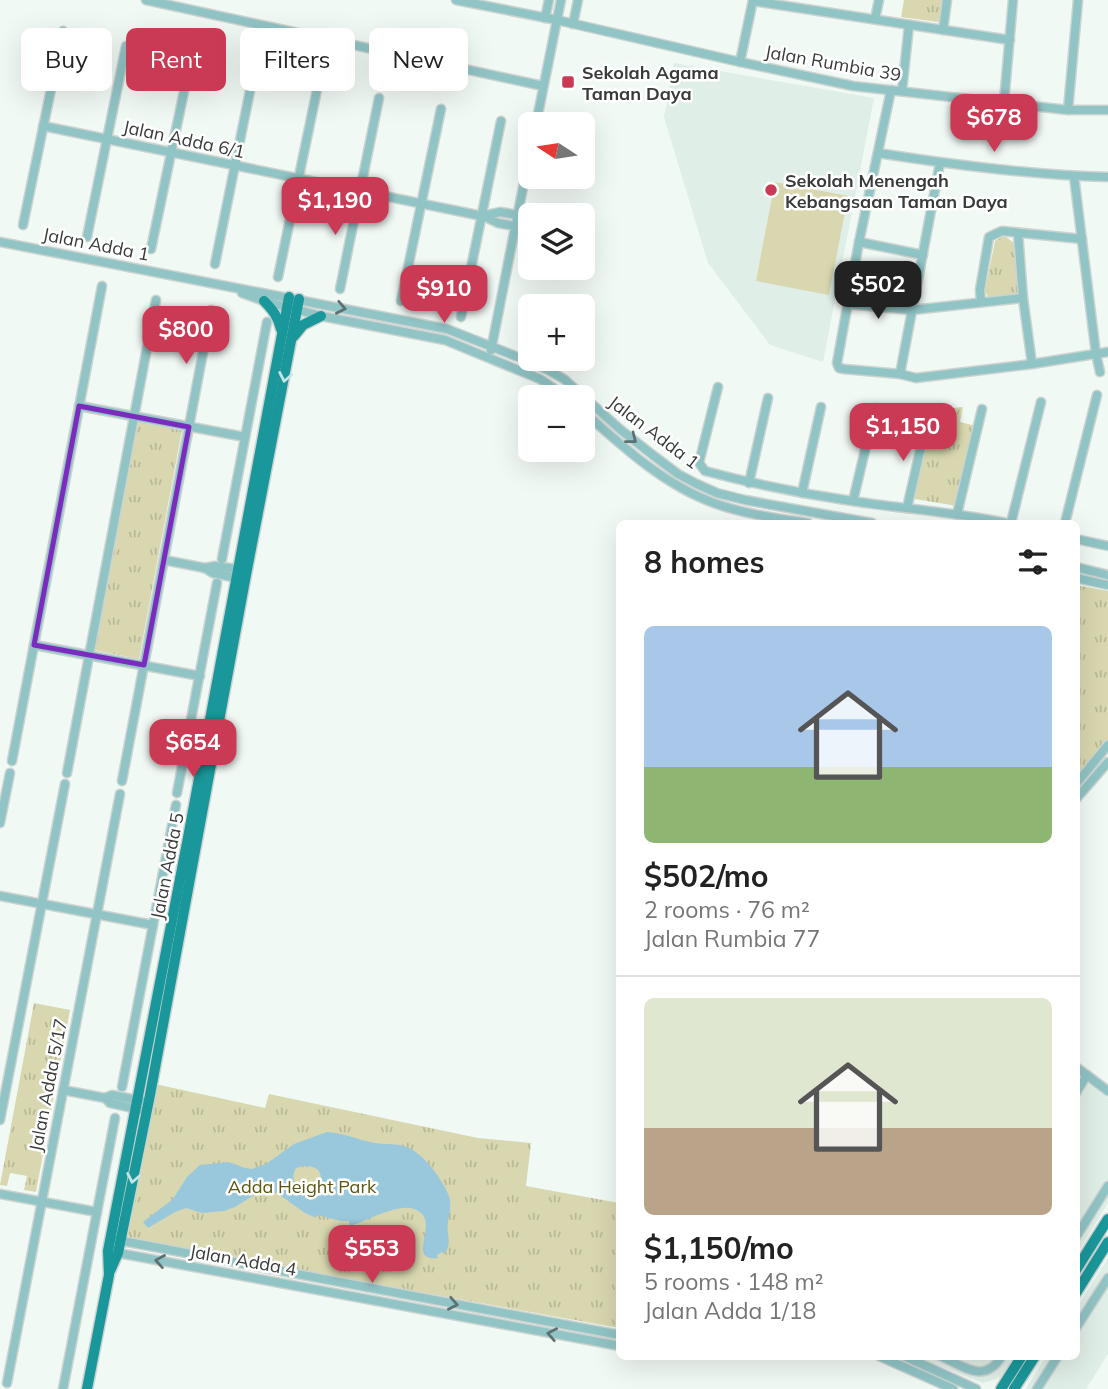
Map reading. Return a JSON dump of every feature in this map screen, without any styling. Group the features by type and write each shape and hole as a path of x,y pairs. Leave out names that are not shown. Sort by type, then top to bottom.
{"main road":[{"path":"264,301 274,310 282,333"},
{"name":"Jalan Adda 5","path":"87,1389 192,844 282,333 293,303"},
{"name":"Jalan Adda 5","path":"241,575 292,339 293,303"},
{"path":"292,339 303,325 321,316"},
{"path":"1080,1264 1108,1219"},
{"path":"1080,1287 1108,1242"},
{"path":"1001,1389 1019,1360"},
{"path":"1014,1389 1032,1360"}],"street":[{"path":"146,0 189,5 543,86"},
{"name":"Jalan Rumbia 39","path":"456,0 477,2 853,86 1068,110 1108,110"},
{"path":"545,18 549,0"},
{"path":"538,112 561,0"},
{"path":"573,24 578,0"},
{"path":"740,62 753,0 1010,40"},
{"path":"812,10 814,0"},
{"path":"875,19 879,0"},
{"path":"943,30 947,0"},
{"path":"1004,102 1013,0"},
{"path":"1012,15 1022,0"},
{"path":"1068,110 1078,0"},
{"path":"902,91 909,25"},
{"path":"87,237 126,51"},
{"path":"891,90 859,242 837,363 839,368 916,378 1032,365 1108,352"},
{"path":"23,225 50,91"},
{"path":"151,249 184,91"},
{"path":"215,264 250,91"},
{"path":"278,277 317,91"},
{"path":"340,289 379,99"},
{"path":"401,301 441,109"},
{"path":"461,317 501,121"},
{"name":"Jalan Adda 6/1","path":"43,126 482,216"},
{"path":"878,153 940,163 1108,177"},
{"path":"900,374 940,163"},
{"path":"1073,176 1100,372"},
{"path":"482,216 500,212 518,215 489,357"},
{"path":"482,216 515,226"},
{"path":"981,302 980,290 989,237 1002,231 1082,239"},
{"path":"1018,233 1032,365"},
{"name":"Jalan Adda 1","path":"0,242 70,254 293,303 447,329 547,369 564,379 621,430 678,474 717,493 855,520"},
{"path":"859,242 923,255"},
{"path":"12,761 102,286"},
{"name":"Jalan Adda 1","path":"226,287 264,301 293,303 321,316 445,340 549,385"},
{"path":"848,304 912,310 1023,298"},
{"path":"67,773 156,300"},
{"path":"122,781 211,310"},
{"path":"222,559 267,322"},
{"path":"718,387 699,463 705,471 802,493 991,520"},
{"path":"1066,520 1097,396"},
{"path":"749,483 768,398"},
{"path":"1009,520 1041,402"},
{"path":"79,406 245,437"},
{"path":"802,493 821,407"},
{"path":"853,501 875,408"},
{"path":"957,514 982,409"},
{"name":"Jalan Adda 1","path":"595,422 671,482 692,494 743,512 790,520"},
{"path":"907,508 926,425"},
{"path":"742,520 745,500"},
{"path":"1080,540 1108,547"},
{"path":"164,560 205,568 213,573 241,575"},
{"path":"1080,568 1108,575"},
{"path":"1080,579 1108,585"},
{"path":"177,793 217,583"},
{"path":"34,645 200,676"},
{"path":"1080,779 1108,745"},
{"path":"1080,794 1108,762"},
{"path":"0,823 10,773"},
{"path":"0,1120 65,784"},
{"name":"Jalan Adda 5/17","path":"7,1382 120,794"},
{"path":"122,1087 176,805"},
{"path":"0,896 153,925"},
{"path":"1080,1070 1108,1091"},
{"path":"1080,1086 1087,1075"},
{"path":"63,1090 105,1098 110,1103 142,1106"},
{"path":"63,1389 116,1118"},
{"path":"1080,1231 1108,1186"},
{"path":"0,1194 97,1212"},
{"name":"Jalan Adda 4","path":"116,1240 616,1334"},
{"name":"Jalan Adda 4","path":"113,1252 616,1345"},
{"path":"1080,1322 1108,1278"},
{"path":"888,1360 953,1389"},
{"path":"908,1369 910,1360"},
{"path":"916,1360 976,1389"},
{"path":"949,1360 979,1373 989,1371 1000,1360"},
{"path":"1037,1389 1055,1360"}],"highlighted area":[{"path":"79,406 189,427 144,665 34,645"}],"shaded area":[{"name":"Sekolah Menengah Kebangsaan Taman Daya","path":"674,63 874,98 823,362 770,345 708,263 664,117"},
{"path":"1080,1077 1108,1098 1108,1203 1080,1248"},
{"path":"1108,1258 1108,1354 1086,1389 1026,1389 1044,1360 1080,1360 1080,1303"},
{"path":"925,1360 1012,1360 1001,1377 983,1383"}],"green space":[{"path":"904,0 944,0 942,19 938,22 901,17"},
{"path":"775,182 848,196 829,295 756,281"},
{"path":"1002,237 1014,243 1020,291 1017,296 989,299 985,291 995,241"},
{"path":"963,407 960,422 976,426 957,506 915,499 931,424 923,422 923,415 929,414 929,410"},
{"path":"137,422 182,430 139,659 94,650"},
{"path":"1080,586 1108,591 1108,740 1080,772"},
{"path":"34,1003 70,1010 36,1192 24,1190 27,1176 10,1173 7,1186 0,1185"},
{"name":"Adda Height Park","path":"155,1084 265,1108 269,1094 478,1138 531,1143 526,1186 616,1202 616,1327 132,1240 125,1232"}],"water":[{"path":"327,1132 413,1150 432,1168 449,1196 447,1250 444,1254 442,1252 437,1255 438,1258 425,1255 423,1250 426,1221 416,1210 398,1209 349,1226 349,1221 317,1215 316,1218 305,1213 277,1193 263,1192 254,1195 224,1211 202,1213 186,1208 148,1228 143,1222 173,1199 187,1177 200,1165 229,1162 252,1169 266,1164 294,1144","holes":["296,1168 315,1168 320,1174 321,1183 311,1193 298,1188 294,1181"]}],"place":[{"name":"Sekolah Agama Taman Daya","path":"568,82"},
{"name":"Sekolah Menengah Kebangsaan Taman Daya","path":"771,190"}]}
